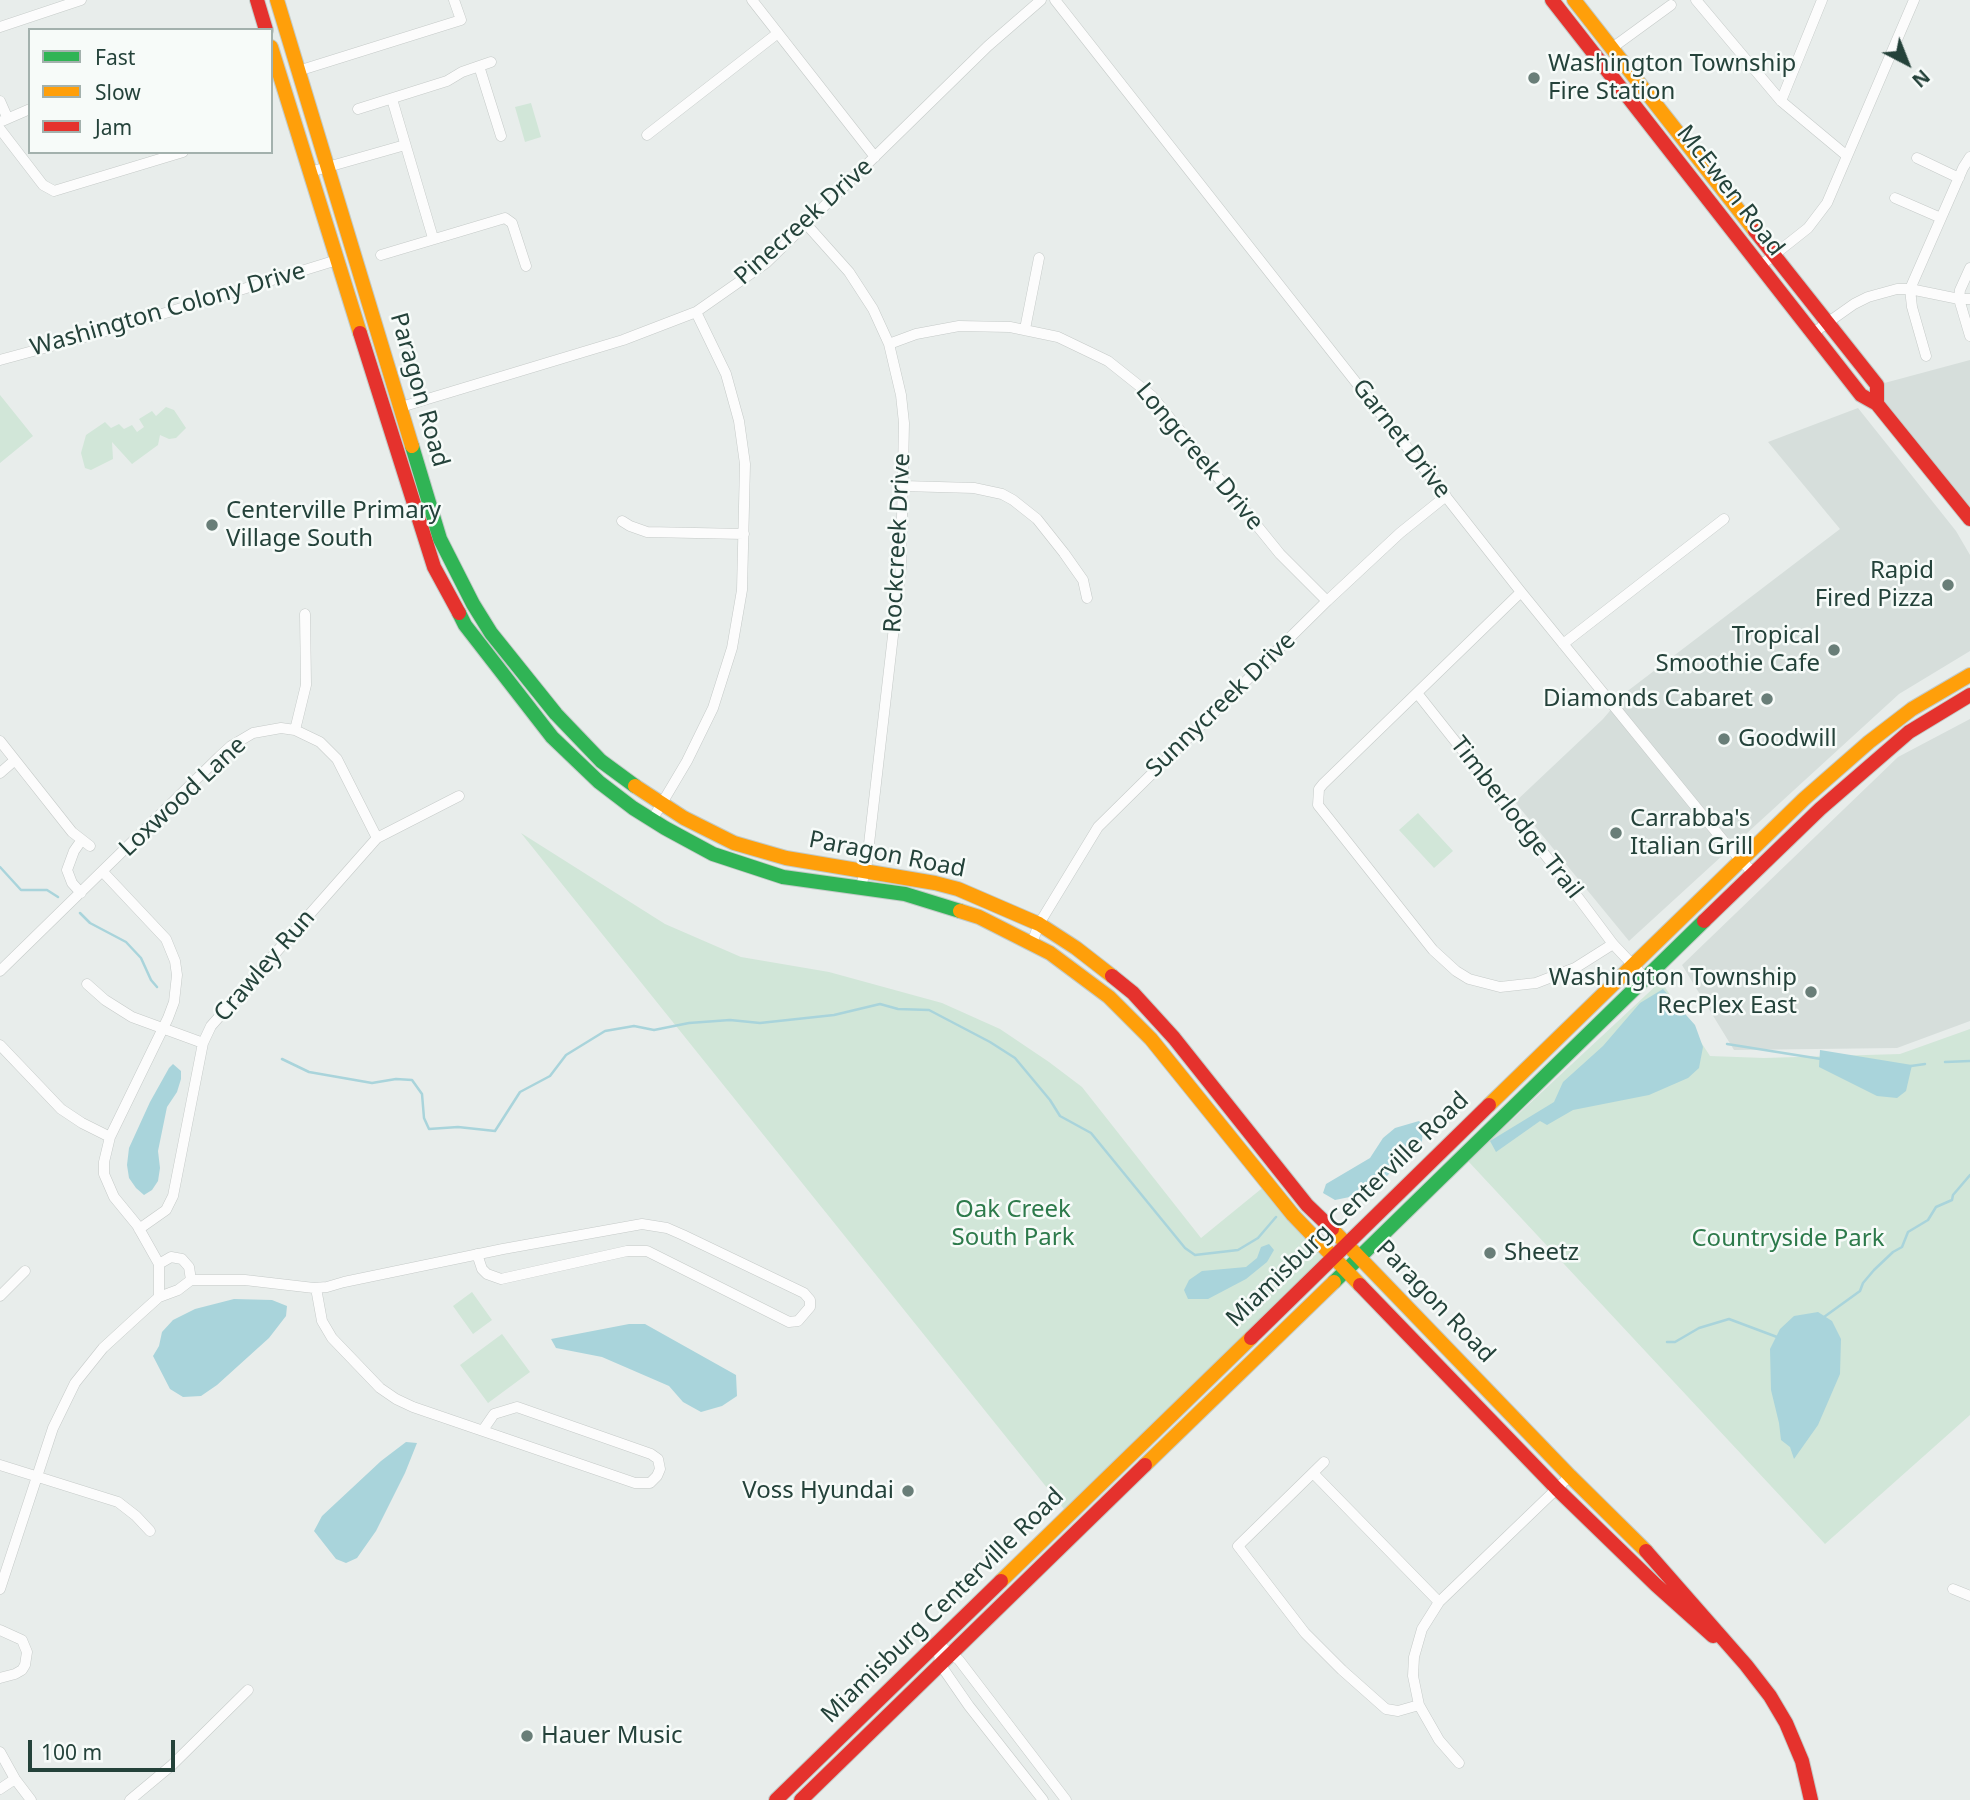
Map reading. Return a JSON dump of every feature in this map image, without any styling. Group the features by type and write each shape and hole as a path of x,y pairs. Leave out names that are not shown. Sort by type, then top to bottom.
{"street":[{"path":"0,27 81,0"},
{"path":"257,0 265,28"},
{"name":"Paragon Road","path":"277,0 440,539 473,604 491,632 578,739 601,761 662,804 704,828 758,852 958,889 1039,924 1076,948 1133,993 1155,1015 1307,1205 1348,1244 1702,1612 1770,1696 1786,1723 1802,1761 1811,1800"},
{"path":"298,71 461,20 454,0"},
{"path":"752,0 875,157"},
{"name":"Pinecreek Drive","path":"401,407 623,340 696,312 745,279 807,225 1007,28 1041,0"},
{"name":"Garnet Drive","path":"1055,0 1521,592 1740,862 1753,873"},
{"name":"McEwen Road","path":"1552,0 1861,395 1877,404 1970,519"},
{"path":"1696,0 1781,101 1847,156"},
{"path":"1781,101 1822,0"},
{"path":"1760,266 1817,218 1827,202 1914,0"},
{"path":"1563,14 1577,1"},
{"name":"McEwen Road","path":"1577,1 1877,385 1877,404"},
{"path":"1612,48 1671,5"},
{"path":"647,135 778,33"},
{"name":"Paragon Road","path":"273,53 415,516 434,567 450,599 486,654 552,737 599,782 652,820 713,854 783,877 905,894 979,917 1050,953 1109,997 1151,1039 1275,1195 1557,1489 1683,1610 1746,1665"},
{"path":"358,109 447,81 462,72 491,62"},
{"path":"479,66 501,136"},
{"path":"392,99 433,239"},
{"path":"0,101 4,120 28,110"},
{"path":"0,129 43,186 54,191 176,154"},
{"path":"310,172 405,145"},
{"path":"1926,356 1912,307 1910,289 1970,157"},
{"path":"1917,158 1959,178"},
{"path":"1895,198 1941,218"},
{"path":"381,255 505,218 512,223 526,266"},
{"name":"Rockcreek Drive","path":"807,225 862,290 889,344 901,395 901,566 866,870 860,888"},
{"path":"1025,329 1039,258"},
{"name":"Washington Colony Drive","path":"0,360 143,320 337,260"},
{"path":"1970,268 1960,290 1965,299 1970,336"},
{"path":"1813,333 1868,297 1897,289 1965,299"},
{"path":"652,820 692,751 718,694 736,629 742,590 745,464 739,421 726,374 696,312"},
{"name":"Longcreek Drive","path":"889,344 916,334 959,326 1025,329 1058,337 1119,368 1144,388 1167,412 1280,554 1327,601"},
{"path":"903,486 974,488 1002,494 1013,500 1037,519 1056,542 1083,580 1087,598"},
{"name":"Sunnycreek Drive","path":"1032,943 1039,924 1098,827 1327,601 1400,533 1446,496"},
{"path":"1563,644 1724,519"},
{"path":"622,521 647,532 744,534"},
{"path":"1521,592 1322,784 1317,798 1320,810 1433,950 1469,979 1500,987 1536,982 1575,968 1613,944"},
{"path":"306,614 306,685 295,730 320,742 337,760 376,838"},
{"name":"Miamisburg Centerville Road","path":"776,1800 1804,799 1869,742 1912,709 1970,675"},
{"name":"Timberlodge Trail","path":"1417,693 1573,889 1613,944 1646,979"},
{"name":"Miamisburg Centerville Road","path":"801,1800 1820,809 1909,732 1970,695"},
{"name":"Loxwood Lane","path":"0,971 231,746 253,733 265,730 295,730"},
{"path":"0,741 85,844 74,851 68,870 72,883 81,893"},
{"path":"0,773 15,760"},
{"name":"Crawley Run","path":"139,1229 166,1210 173,1196 203,1043 211,1026 376,838 459,796"},
{"path":"103,872 159,929 172,950 177,975 174,1002 110,1137 104,1174 114,1197 139,1229 159,1264 159,1297"},
{"path":"87,984 119,1009 148,1024 203,1043"},
{"path":"0,1045 61,1108 82,1123 110,1137"},
{"path":"1500,1093 1513,1107"},
{"path":"0,1589 53,1428 75,1383 103,1348 159,1297 178,1290 191,1280 245,1280 316,1288 477,1254 629,1225 654,1225 683,1235 804,1293 810,1300 810,1307 798,1321 789,1322 647,1251 627,1251 501,1279 487,1274 477,1254"},
{"path":"159,1264 170,1257 182,1259 189,1267 191,1280"},
{"path":"0,1296 26,1271"},
{"path":"316,1288 319,1309 328,1332 380,1388 396,1399 413,1406 635,1483 650,1483 660,1469 658,1459 651,1454 517,1407 494,1414 483,1430"},
{"path":"1173,1414 1186,1427"},
{"path":"1324,1462 1238,1546 1305,1633 1386,1709 1398,1711 1419,1705"},
{"path":"0,1465 118,1502 149,1531"},
{"path":"1313,1473 1439,1602"},
{"path":"1460,1763 1439,1740 1419,1705 1413,1676 1414,1657 1422,1629 1439,1602 1570,1476"},
{"path":"1624,1554 1636,1541"},
{"path":"1954,1589 1970,1596"},
{"path":"0,1630 22,1640 26,1646 27,1658 22,1670 0,1678"},
{"path":"938,1644 952,1653 1066,1800"},
{"path":"938,1644 940,1664 968,1706 1043,1800"},
{"path":"130,1800 172,1765 248,1690"},
{"path":"0,1752 31,1800"},
{"path":"805,1772 817,1785"},
{"path":"0,1789 15,1779"}],"shaded area":[{"path":"1970,360 1970,519 1877,404 1877,385"},
{"path":"1858,408 1956,531 1970,555 1970,651 1899,694 1629,941 1515,802 1603,719 1625,693 1840,529 1768,442"},
{"path":"1970,719 1970,1021 1897,1048 1734,1050 1682,965 1898,757"}],"green space":[{"path":"531,103 541,137 525,142 515,107"},
{"path":"0,395 33,436 0,463"},
{"path":"166,407 174,410 186,428 176,438 169,439 160,435 158,445 132,464 112,442 113,459 91,470 85,468 81,453 86,435 105,422 111,428 119,424 124,429 132,425 137,432 144,427 139,419 152,411 156,416"},
{"path":"1418,813 1453,851 1434,868 1399,830"},
{"name":"Oak Creek South Park","path":"521,833 665,924 741,957 829,972 942,1003 1000,1029 1082,1087 1201,1238 1266,1185 1335,1257 1068,1514"},
{"name":"Countryside Park","path":"1661,981 1710,1056 1764,1058 1900,1054 1970,1029 1970,1415 1825,1544 1468,1161"},
{"path":"472,1292 492,1320 473,1334 453,1306"},
{"path":"502,1334 530,1372 488,1403 460,1365"}],"water":[{"path":"1663,989 1695,1025 1703,1047 1699,1068 1688,1078 1649,1095 1573,1110 1547,1125 1540,1121 1496,1152 1490,1141 1554,1102 1563,1082 1603,1046 1640,1003"},
{"path":"1820,1050 1912,1065 1906,1091 1897,1098 1877,1096 1819,1067"},
{"path":"173,1064 181,1071 181,1079 177,1092 167,1107 158,1151 158,1181 152,1190 144,1195 129,1178 129,1148 150,1102"},
{"path":"1419,1121 1423,1125 1422,1141 1374,1192 1335,1200 1323,1193 1326,1184 1370,1158 1383,1138 1395,1128"},
{"path":"1269,1244 1274,1250 1267,1262 1246,1279 1208,1299 1188,1299 1184,1290 1189,1280 1202,1271 1246,1267 1257,1258 1261,1247"},
{"path":"234,1299 272,1300 287,1306 286,1316 269,1338 217,1385 201,1396 183,1397 170,1389 153,1356 159,1346 162,1332 173,1320 195,1309"},
{"path":"1818,1312 1832,1321 1841,1339 1840,1374 1818,1425 1794,1459 1790,1447 1781,1440 1771,1390 1770,1349 1780,1329 1794,1316"},
{"path":"629,1324 645,1324 736,1375 737,1396 722,1406 701,1412 683,1402 669,1386 602,1357 556,1348 551,1339"},
{"path":"406,1442 417,1443 376,1531 357,1558 346,1563 336,1559 314,1531 322,1516 381,1461"}],"waterway":[{"path":"0,867 21,890 47,890 58,897"},
{"path":"80,913 90,923 126,942 141,958 157,987"},
{"path":"282,1059 309,1072 372,1083 396,1079 412,1080 422,1094 424,1118 429,1129 458,1127 495,1131 520,1092 550,1076 566,1055 605,1031 634,1026 654,1030 689,1023 730,1020 760,1023 834,1015 880,1004 898,1009 929,1010 1015,1058 1060,1116 1091,1133 1185,1248 1195,1255 1238,1250 1258,1238 1276,1217"},
{"path":"1727,1044 1821,1059"},
{"path":"1945,1062 1970,1061"},
{"path":"1911,1066 1925,1064"},
{"path":"1824,1317 1860,1291 1874,1270 1902,1247 1908,1232 1928,1220 1936,1207 1952,1200 1953,1195 1970,1175"},
{"path":"1667,1342 1675,1342 1699,1328 1729,1319 1777,1337"}],"traffic: fast":[{"path":"412,446 440,539 491,633 556,714 601,761 635,786"},
{"path":"459,613 465,625 552,737 599,782 665,828 713,854 783,877 905,894 960,911"},
{"path":"1334,1282 1704,921"}],"traffic: slow":[{"path":"277,0 412,446"},
{"path":"1574,0 1755,231"},
{"path":"273,53 360,333"},
{"path":"1489,1105 1804,799 1869,742 1912,709 1970,675"},
{"path":"635,786 684,818 734,843 786,858 958,889 1039,924 1112,976"},
{"path":"960,911 979,917 1050,953 1109,997 1151,1039 1293,1215 1360,1285"},
{"path":"1332,1229 1646,1551"},
{"path":"1145,1465 1334,1282"},
{"path":"1001,1581 1251,1338"}],"traffic: jam":[{"path":"257,0 265,28"},
{"path":"1552,0 1861,395 1877,404 1970,519"},
{"path":"1755,231 1877,385 1877,404"},
{"path":"360,333 434,567 459,613"},
{"path":"1704,921 1820,809 1909,732 1970,695"},
{"path":"1112,976 1133,993 1174,1038 1307,1205 1332,1229"},
{"path":"1251,1338 1489,1105"},
{"path":"1360,1285 1557,1489 1713,1636"},
{"path":"801,1800 1145,1465"},
{"path":"1646,1551 1770,1696 1786,1723 1802,1761 1811,1800"},
{"path":"776,1800 1001,1581"}],"place":[{"name":"Washington Township Fire Station","path":"1534,78"},
{"name":"Centerville Primary Village South","path":"212,525"},
{"name":"Rapid Fired Pizza","path":"1948,585"},
{"name":"Tropical Smoothie Cafe","path":"1834,650"},
{"name":"Diamonds Cabaret","path":"1767,699"},
{"name":"Goodwill","path":"1724,739"},
{"name":"Carrabba's Italian Grill","path":"1616,833"},
{"name":"Washington Township RecPlex East","path":"1811,992"},
{"name":"Sheetz","path":"1490,1253"},
{"name":"Voss Hyundai","path":"908,1491"},
{"name":"Hauer Music","path":"527,1736"}]}
